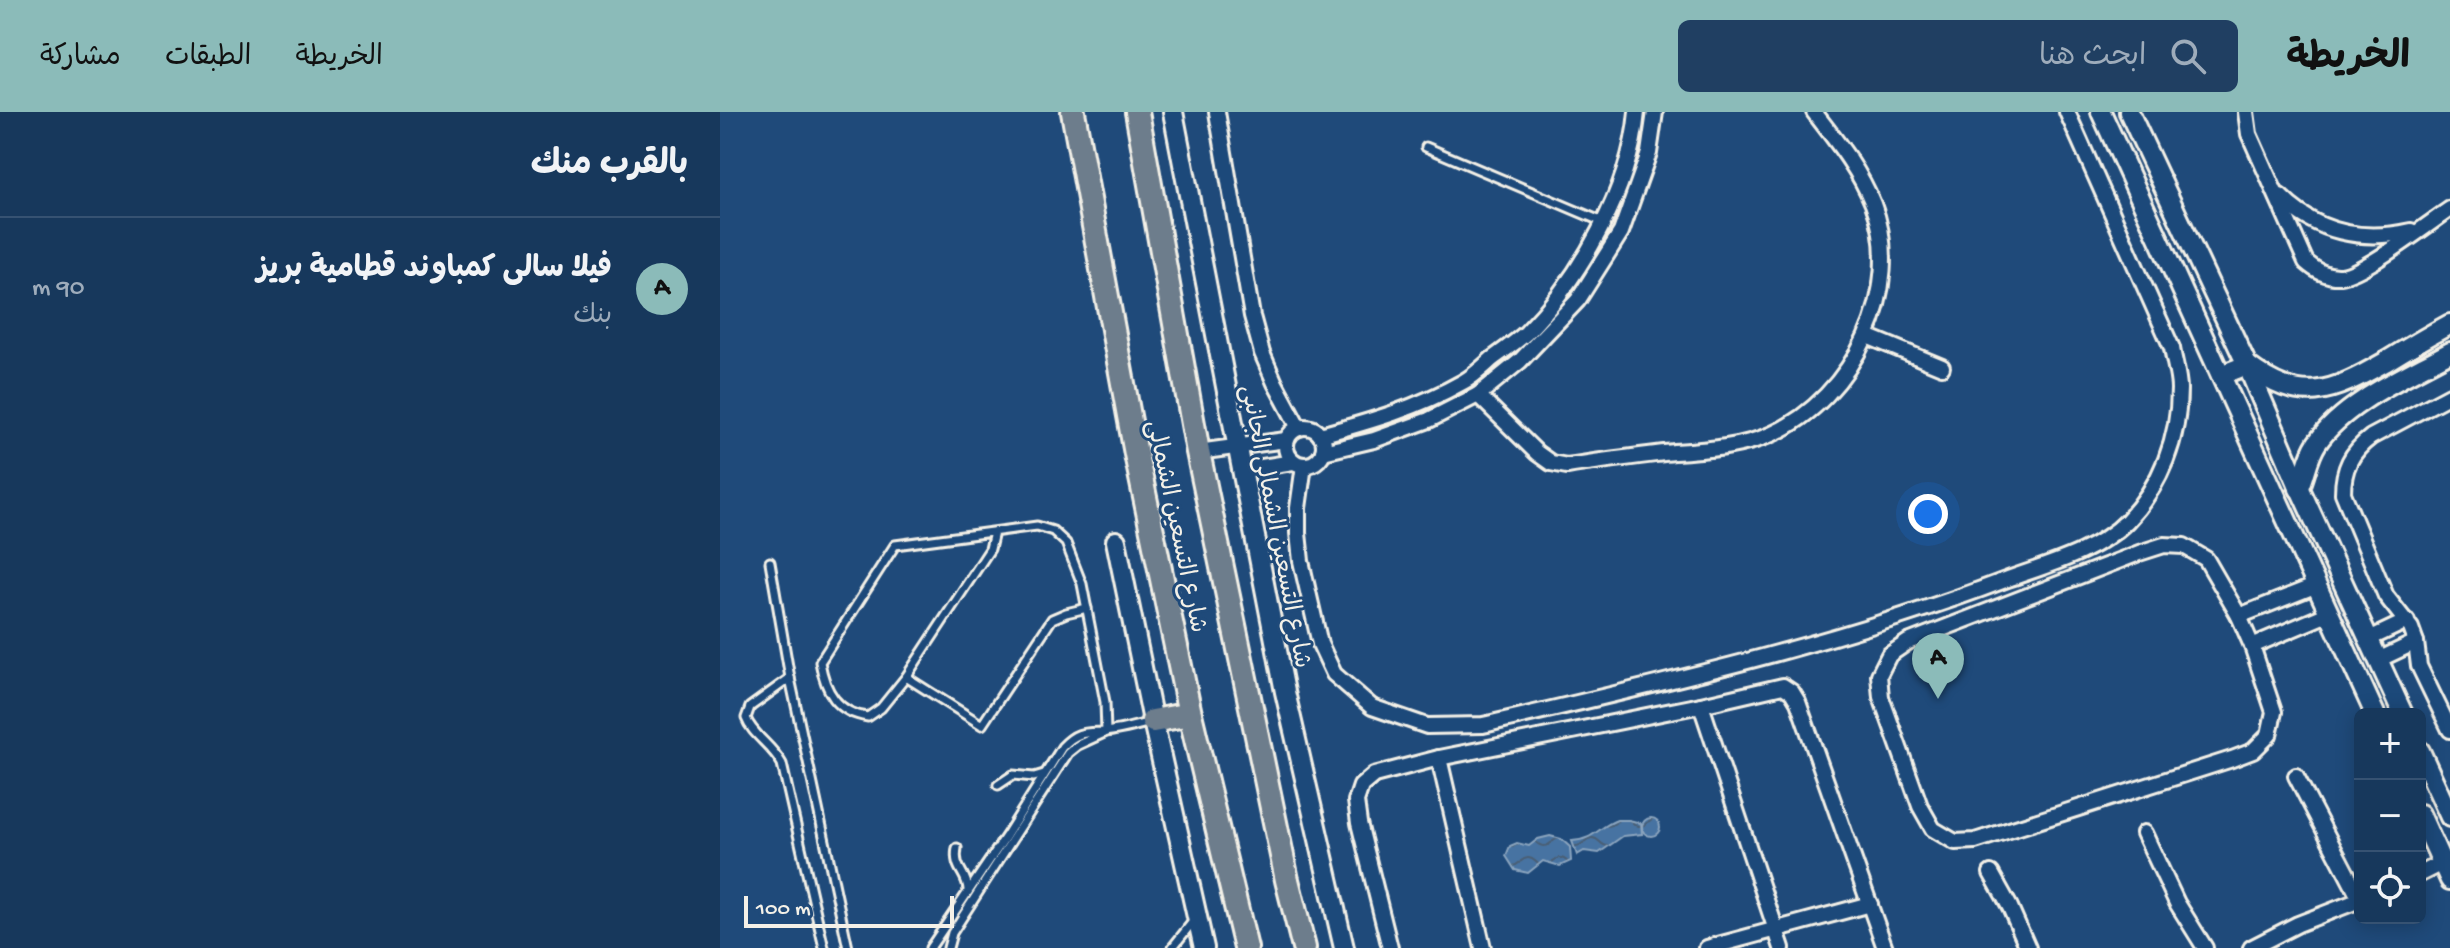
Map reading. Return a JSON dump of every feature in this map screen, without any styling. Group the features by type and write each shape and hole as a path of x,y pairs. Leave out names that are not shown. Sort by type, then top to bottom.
{"main road":[{"name":"شارع التسعين الشمالى","path":"1073,112 1136,454 1190,714 1246,948"},
{"name":"شارع التسعين الشمالى","path":"1137,112 1198,452 1287,880 1304,948"},
{"path":"1153,721 1190,714"}],"street":[{"name":"شارع التسعين الشمالى الجانبى","path":"1173,112 1285,692 1344,948"},
{"path":"1217,112 1252,316 1266,363 1299,428"},
{"path":"1320,435 1411,408 1467,380 1525,333 1568,283 1603,222 1620,183 1637,112"},
{"path":"1323,452 1374,440 1429,420 1478,395 1520,361 1578,300 1621,232 1649,153 1655,112"},
{"path":"1478,395 1537,453 1551,463 1567,466 1722,447 1772,434 1814,407 1846,371 1867,336 1877,307 1883,249 1874,206 1855,165 1814,112"},
{"path":"1299,463 1301,561 1320,644 1329,664 1334,674 1372,707 1427,726 1483,725 1816,643 1980,590 2085,550 2125,523 2151,491 2169,456 2177,423 2179,387 2172,348 2067,112"},
{"path":"2101,112 2372,708"},
{"path":"2129,112 2247,365 2400,708"},
{"path":"2246,112 2249,134 2306,262 2323,274 2344,276 2354,273 2450,209"},
{"path":"2274,191 2304,217 2340,232 2380,236 2420,230"},
{"path":"2247,365 2267,380 2289,389 2314,391 2338,387 2450,324"},
{"path":"1867,336 1942,367"},
{"path":"2278,500 2300,489 2315,445 2330,427 2369,398 2450,352"},
{"path":"2221,375 2247,365"},
{"path":"2450,395 2360,445 2352,455 2343,480 2343,493 2386,596 2407,621 2416,642 2419,666 2450,730"},
{"path":"1243,470 1316,462 1324,446 1320,435 1311,428 1299,428 1286,440 1286,452 1299,463"},
{"path":"1198,452 1286,440"},
{"path":"1116,541 1204,948"},
{"path":"2164,545 2184,546 2206,559 2239,616 2274,712 2269,735 2253,751 1975,841 1955,842 1933,829 1920,806 1881,697 1879,675 1889,655 1908,642 2164,545"},
{"path":"2239,616 2317,585"},
{"path":"2252,646 2330,613"},
{"path":"2369,639 2407,621"},
{"path":"2378,660 2416,642"},
{"path":"1390,948 1356,801 1361,786 1374,775 1439,758 1783,686 1792,692 1798,702 1885,948"},
{"path":"1701,705 1782,948"},
{"path":"1439,758 1483,948"},
{"path":"2426,764 2450,817"},
{"path":"2296,776 2354,887"},
{"path":"2426,826 2447,868 2426,873"},
{"path":"2144,833 2177,903 2205,948"},
{"path":"1991,873 2028,948"},
{"path":"2251,948 2298,924 2354,901"},
{"path":"1707,948 1870,904"}],"lane":[{"path":"1426,147 1603,222"},
{"path":"994,532 990,549 906,677 881,708 868,717 852,715 824,684 820,662 895,545 1037,526 1053,531 1066,543 1074,558 1105,702 1106,732"},
{"path":"770,562 790,678 848,948"},
{"path":"906,677 982,725 1052,619 1087,608"},
{"path":"790,678 750,707 746,718 772,748 785,773 824,948"},
{"path":"948,948 952,933 1068,753 1106,732 1153,721"},
{"path":"930,948 1062,747 1072,737 1086,732 1106,732"},
{"path":"998,785 1013,775 1034,777 1046,773"},
{"path":"957,848 956,865 968,882 969,891"},
{"path":"1172,948 1196,917"}],"water":[{"path":"1651,818 1660,827 1651,836 1642,827"},
{"path":"1617,820 1641,823 1642,834 1623,836 1599,853 1584,851 1577,855 1572,841 1591,836"},
{"path":"1550,836 1561,839 1570,847 1571,861 1560,866 1543,861 1528,873 1515,870 1506,856 1510,846 1517,843 1529,846 1538,839"}],"place":[{"name":"فيلا سالى كمباوند قطامية بريز","path":"1938,699"}]}
